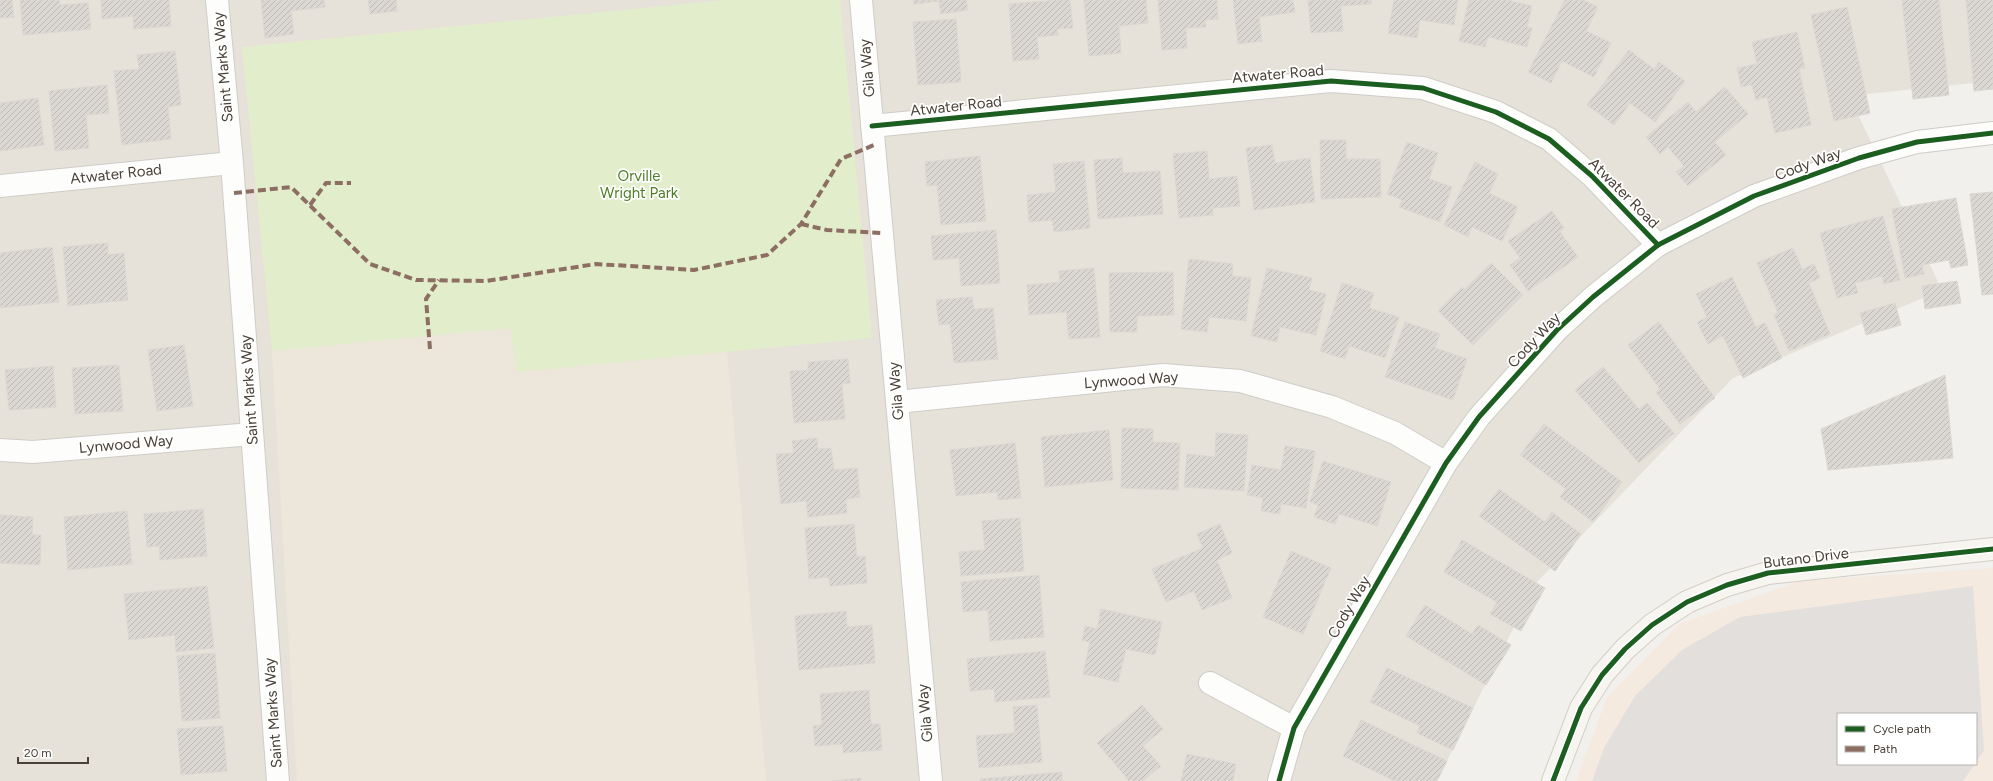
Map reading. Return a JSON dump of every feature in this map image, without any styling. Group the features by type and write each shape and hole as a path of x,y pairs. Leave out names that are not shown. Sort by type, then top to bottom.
{"street":[{"name":"Saint Marks Way","path":"217,0 232,163 278,781"},
{"name":"Gila Way","path":"861,0 931,781"},
{"name":"Atwater Road","path":"872,126 1331,81 1423,88 1496,112 1549,139 1592,176 1658,245"},
{"name":"Cody Way","path":"1280,781 1294,728 1446,463 1479,418 1557,330 1593,297 1658,245 1754,196 1845,163 1917,142 1993,133"},
{"name":"Atwater Road","path":"0,186 232,163"},
{"name":"Lynwood Way","path":"897,402 1163,375 1240,381 1332,407 1395,433 1446,463"},
{"name":"Lynwood Way","path":"0,450 33,452 252,434"},
{"name":"Butano Drive","path":"1553,781 1581,708 1602,675 1625,649 1652,624 1687,602 1727,585 1768,573 1993,549"},
{"path":"1210,683 1294,728"}],"shaded area":[{"path":"0,0 1993,0 1993,81 1849,96 1942,290 1733,378 1536,583 1437,781 0,781"},
{"path":"511,328 516,372 727,352 766,781 297,781 272,351"},
{"path":"1993,568 1993,781 1576,781 1607,697 1679,624 1800,581"},
{"path":"1973,586 1984,751 1977,761 1977,713 1837,713 1837,765 1974,765 1963,781 1592,781 1604,748 1635,696 1682,650 1740,617"}],"green space":[{"name":"Orville Wright Park","path":"726,0 840,0 872,338 516,372 511,328 272,351 242,47"}],"building":[{"path":"0,0 12,0 14,17 0,18"},
{"path":"20,0 59,0 60,5 88,3 91,29 23,35"},
{"path":"101,0 169,0 171,26 134,29 133,16 102,19"},
{"path":"261,0 324,0 325,7 291,11 294,34 265,38"},
{"path":"368,0 396,0 397,11 370,14"},
{"path":"913,0 966,0 968,10 941,14 939,1 914,4"},
{"path":"1070,0 1073,28 1057,29 1058,35 1037,37 1039,59 1013,61 1009,4"},
{"path":"1084,0 1146,0 1148,23 1119,26 1121,53 1089,56"},
{"path":"1158,0 1217,0 1218,19 1205,20 1206,27 1186,28 1187,48 1162,50"},
{"path":"1233,0 1293,0 1295,12 1259,17 1262,41 1238,44"},
{"path":"1308,0 1371,0 1371,4 1341,6 1343,31 1311,33"},
{"path":"1394,0 1458,0 1454,25 1420,20 1417,38 1388,33"},
{"path":"1469,0 1508,0 1532,6 1527,27 1532,28 1527,47 1488,37 1485,47 1459,41"},
{"path":"1565,0 1583,0 1598,7 1586,31 1611,43 1594,77 1562,61 1551,83 1528,72"},
{"path":"1902,0 1939,0 1949,95 1913,99"},
{"path":"1966,0 1993,0 1993,89 1974,91"},
{"path":"1847,7 1870,113 1834,121 1811,15"},
{"path":"956,19 961,82 918,85 913,22"},
{"path":"1797,32 1805,68 1799,69 1811,125 1775,133 1767,97 1756,100 1752,85 1741,87 1737,68 1757,64 1752,42"},
{"path":"1629,50 1654,69 1659,62 1685,81 1655,122 1630,103 1614,125 1587,105"},
{"path":"175,51 181,105 168,107 171,139 122,145 114,71 139,69 137,55"},
{"path":"107,85 109,113 86,115 89,148 55,151 49,91"},
{"path":"1725,87 1748,114 1715,142 1726,155 1688,186 1676,172 1684,166 1668,147 1660,154 1646,137 1688,102 1696,112"},
{"path":"38,98 44,145 0,151 0,103"},
{"path":"1320,140 1346,140 1346,159 1380,159 1381,197 1321,199"},
{"path":"1407,142 1438,153 1429,179 1452,187 1440,222 1399,207 1402,200 1387,194"},
{"path":"1272,145 1275,163 1310,158 1315,202 1254,210 1246,148"},
{"path":"1207,151 1209,179 1237,176 1240,206 1213,208 1213,215 1179,218 1173,154"},
{"path":"980,156 986,221 941,225 937,185 927,186 925,162"},
{"path":"1122,158 1123,173 1160,171 1163,214 1098,219 1094,160"},
{"path":"1084,161 1090,228 1054,232 1052,220 1029,222 1027,195 1056,192 1053,164"},
{"path":"1475,162 1498,174 1489,193 1518,207 1502,241 1472,227 1468,237 1444,225"},
{"path":"1993,192 1993,294 1982,295 1970,194"},
{"path":"1956,198 1968,265 1951,268 1949,260 1922,265 1924,274 1905,278 1892,209"},
{"path":"1552,211 1564,228 1560,232 1578,257 1528,291 1510,265 1520,258 1508,241"},
{"path":"1883,216 1900,280 1884,284 1882,276 1855,283 1858,293 1837,298 1820,233"},
{"path":"996,230 1000,283 961,286 959,258 933,260 931,236"},
{"path":"108,243 108,255 124,253 128,300 68,306 63,247"},
{"path":"52,247 59,302 0,308 0,253"},
{"path":"1793,248 1802,269 1814,264 1820,278 1809,283 1830,334 1789,351 1774,315 1778,313 1757,263"},
{"path":"1189,259 1233,264 1232,276 1251,278 1246,321 1209,317 1207,332 1181,329"},
{"path":"1491,263 1523,295 1473,345 1438,311 1462,287 1464,290"},
{"path":"1094,268 1100,337 1069,339 1066,312 1029,315 1027,285 1060,282 1059,271"},
{"path":"1267,268 1312,278 1309,290 1326,294 1316,335 1280,327 1277,342 1251,336"},
{"path":"1173,272 1174,315 1137,316 1137,332 1110,332 1109,273"},
{"path":"1732,277 1756,327 1765,323 1782,358 1743,378 1723,336 1708,344 1697,322 1707,317 1696,294"},
{"path":"1957,281 1961,303 1925,309 1922,286"},
{"path":"1342,283 1374,293 1369,308 1399,317 1385,358 1349,346 1345,359 1320,351"},
{"path":"972,297 974,309 993,308 998,359 954,363 950,324 939,325 936,300"},
{"path":"1895,303 1901,325 1866,335 1860,313"},
{"path":"1405,322 1440,334 1435,348 1467,359 1453,400 1385,377"},
{"path":"1659,322 1715,398 1680,424 1656,392 1660,389 1628,345"},
{"path":"184,345 193,406 157,411 148,350"},
{"path":"848,359 850,383 842,384 845,419 794,423 790,371 808,370 808,362"},
{"path":"119,365 123,411 75,414 72,368"},
{"path":"53,366 56,407 9,410 5,370"},
{"path":"1603,367 1639,409 1647,403 1674,433 1639,463 1575,390"},
{"path":"1945,375 1953,458 1828,470 1821,429"},
{"path":"1544,424 1622,482 1593,522 1560,497 1566,489 1520,455"},
{"path":"1122,428 1153,429 1153,442 1180,443 1178,490 1121,488"},
{"path":"1109,430 1113,480 1045,487 1041,437"},
{"path":"1216,433 1248,435 1244,491 1184,487 1187,454 1215,457"},
{"path":"817,438 818,449 831,448 834,470 857,468 860,497 846,499 847,513 808,517 806,501 781,504 776,454 794,453 792,441"},
{"path":"1015,443 1021,498 998,500 997,492 956,496 950,450"},
{"path":"1285,446 1315,451 1306,508 1281,504 1280,514 1261,511 1263,498 1247,495 1252,465 1281,470"},
{"path":"1323,461 1391,482 1377,526 1339,514 1335,524 1314,517 1318,505 1310,502"},
{"path":"1499,489 1545,522 1552,512 1581,534 1555,571 1479,516"},
{"path":"203,509 207,556 160,560 159,546 147,547 144,514"},
{"path":"127,511 132,564 68,570 64,517"},
{"path":"0,515 33,517 32,535 41,535 40,565 0,563"},
{"path":"1020,518 1024,571 961,576 959,552 985,550 982,521"},
{"path":"854,524 857,557 865,556 867,583 830,586 829,577 809,579 805,528"},
{"path":"1220,524 1232,553 1217,560 1232,598 1202,610 1194,591 1166,602 1152,569 1203,548 1197,534"},
{"path":"1462,540 1545,588 1521,631 1490,614 1497,602 1444,572"},
{"path":"1291,551 1331,568 1303,634 1263,617"},
{"path":"1039,575 1044,637 990,641 988,610 963,612 961,582"},
{"path":"207,586 214,648 176,652 175,635 129,640 124,594"},
{"path":"1425,605 1472,634 1478,625 1511,645 1486,685 1406,636"},
{"path":"1101,609 1162,622 1155,655 1126,649 1118,682 1083,674 1090,642 1082,640 1085,626 1097,629"},
{"path":"846,611 847,627 872,625 875,663 799,670 795,616"},
{"path":"1045,651 1050,697 995,702 994,689 970,691 967,659"},
{"path":"215,653 220,718 182,721 177,656"},
{"path":"1387,668 1473,708 1453,750 1417,733 1420,726 1370,702"},
{"path":"869,690 871,724 880,724 882,750 843,753 843,744 815,746 813,726 822,725 820,694"},
{"path":"1037,705 1042,762 979,768 976,736 1015,733 1013,707"},
{"path":"1142,705 1163,729 1143,746 1161,766 1143,781 1129,781 1097,743"},
{"path":"1361,720 1447,761 1437,781 1395,781 1343,756"},
{"path":"223,726 227,771 181,775 177,729"},
{"path":"1187,754 1236,764 1233,781 1181,781"},
{"path":"1062,772 1062,781 980,781 980,779"},
{"path":"861,778 861,781 832,781"}],"marked path":[{"path":"234,193 291,187 370,264 416,280 486,281 596,264 694,270 767,255 801,224 841,159 874,145"},
{"path":"310,205 326,183 351,183"},
{"path":"801,224 827,230 882,233"},
{"path":"430,349 426,299 439,280"}],"cycle path":[{"path":"872,126 1331,81 1423,88 1496,112 1549,139 1592,176 1658,245"},
{"path":"1279,781 1294,728 1446,463 1479,417 1557,330 1593,297 1658,245 1754,196 1859,158 1917,142 1993,133"},
{"path":"1553,781 1581,708 1602,675 1625,649 1652,625 1687,602 1727,585 1768,573 1993,549"}]}
